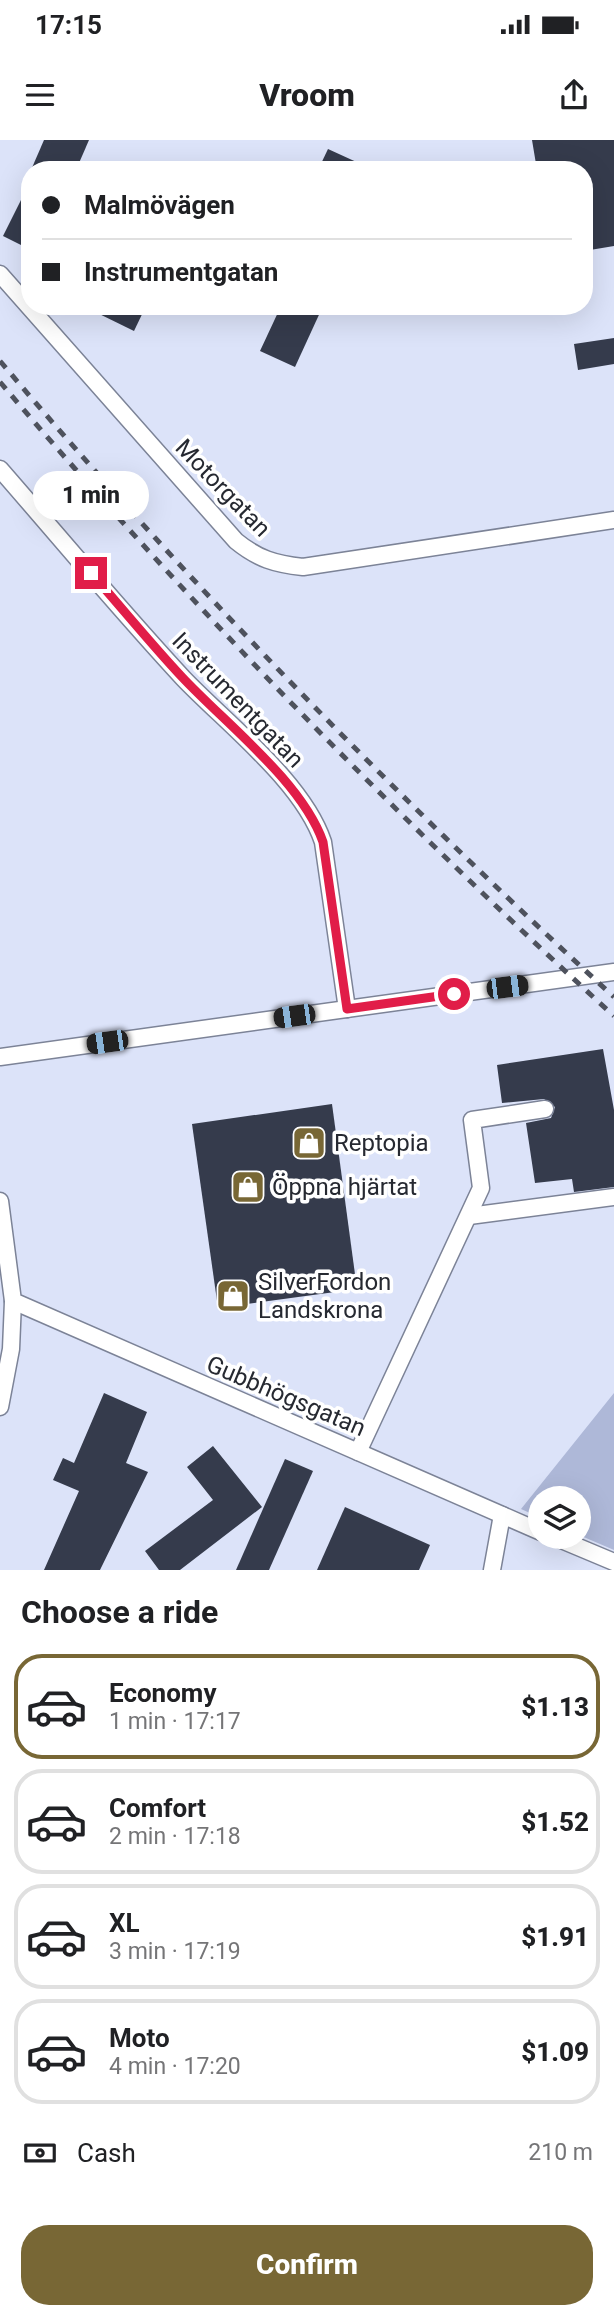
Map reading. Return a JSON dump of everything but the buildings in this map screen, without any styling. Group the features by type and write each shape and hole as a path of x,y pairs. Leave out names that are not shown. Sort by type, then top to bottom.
{"street":[{"name":"Motorgatan","path":"0,274 21,298"},
{"name":"Motorgatan","path":"36,315 236,541 255,556 275,565 303,566 614,520"},
{"name":"Instrumentgatan","path":"0,469 182,677 297,794 316,821 323,842 347,1009"},
{"path":"0,1057 614,972"},
{"path":"358,1452 481,1188 472,1120 545,1109"},
{"path":"469,1216 614,1197"},
{"path":"0,1202 13,1301 11,1349 0,1407"},
{"name":"Gubbhögsgatan","path":"13,1301 528,1526"},
{"path":"492,1570 502,1515"},
{"path":"583,1549 614,1562"}],"shaded area":[{"path":"614,1393 614,1550 591,1540 591,1486 539,1486"},
{"path":"528,1500 528,1512 521,1509"}],"railway":[{"path":"0,361 146,527 297,689 453,845 614,997"},
{"path":"0,382 146,548 297,709 453,865 614,1016"}],"place":[{"name":"Reptopia","path":"309,1143"},
{"name":"Öppna hjärtat","path":"248,1187"},
{"name":"SilverFordon Landskrona","path":"233,1296"}],"route":[{"path":"91,573 182,677 297,794 316,821 323,842 347,1009 454,994"}]}
